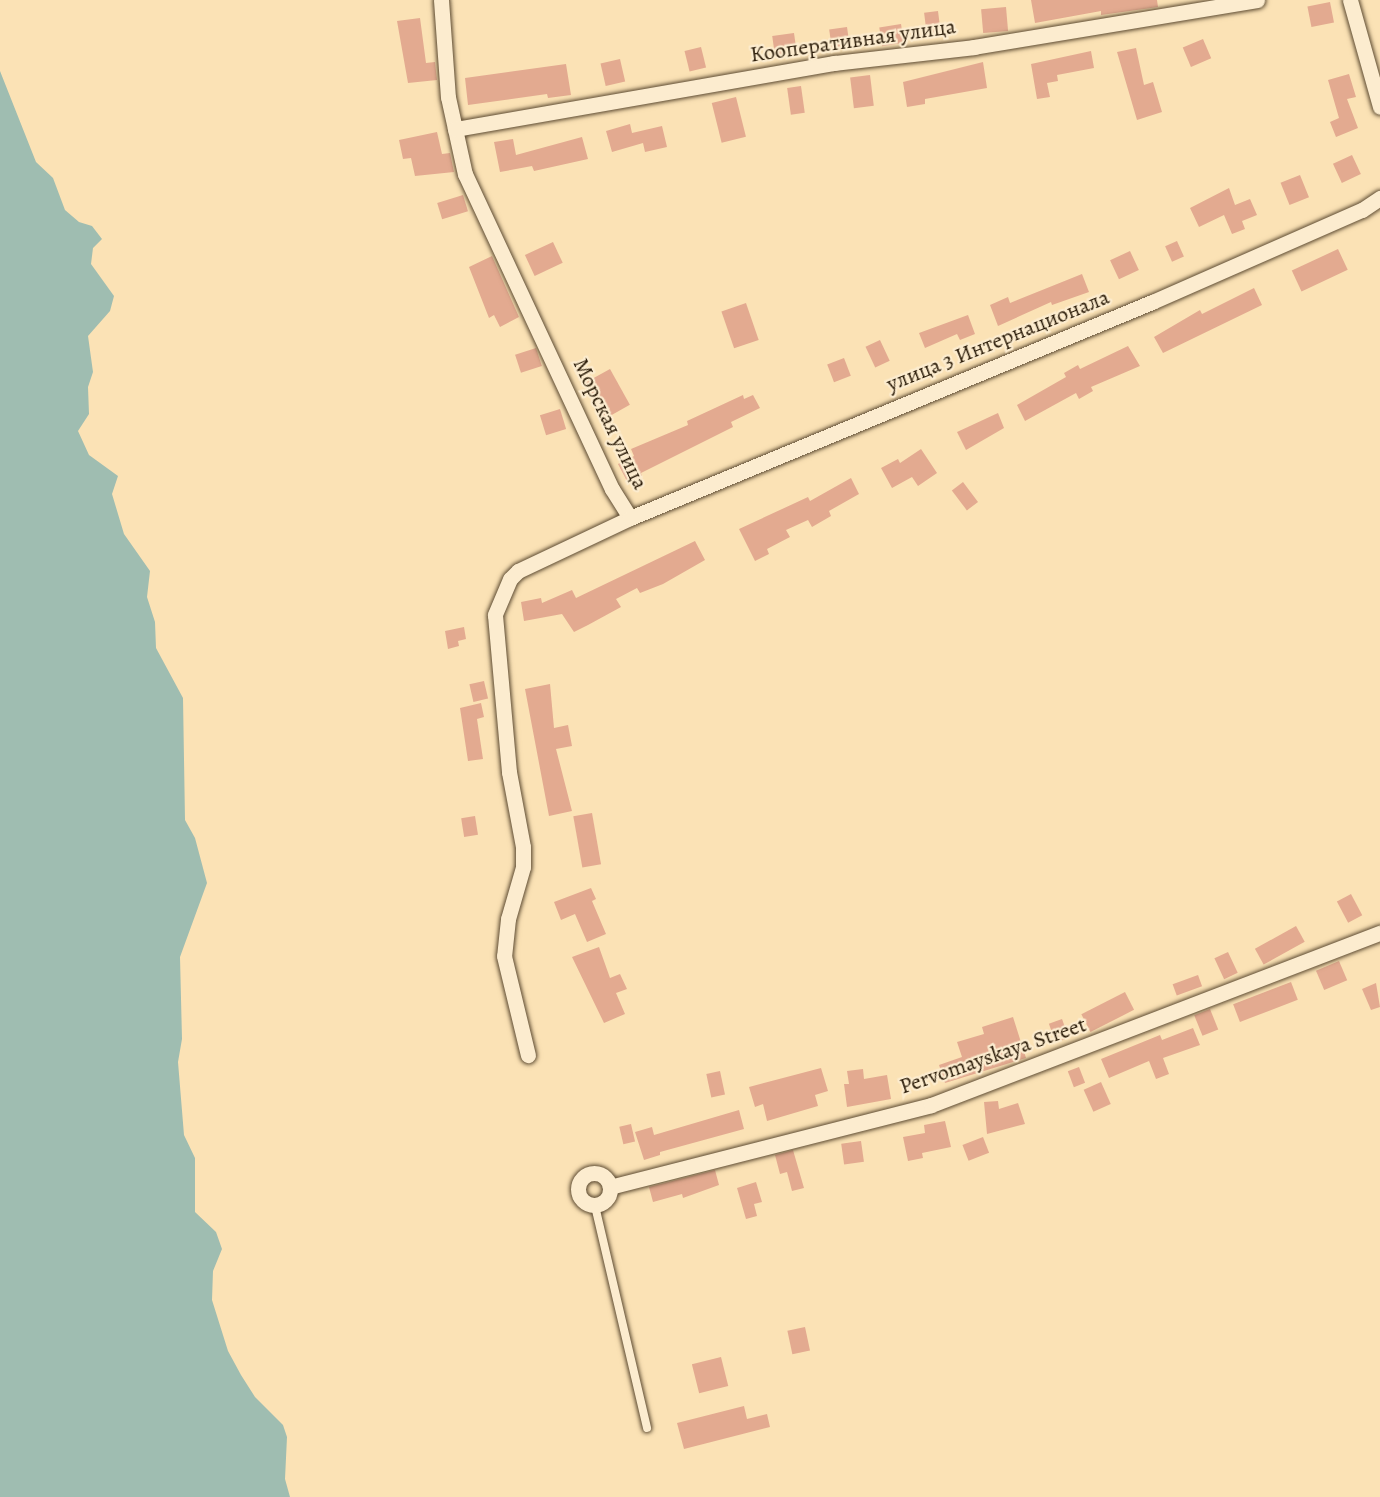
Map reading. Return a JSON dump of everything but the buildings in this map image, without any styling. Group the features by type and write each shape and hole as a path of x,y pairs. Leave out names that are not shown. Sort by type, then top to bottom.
{"street":[{"name":"Морская улица","path":"441,0 447,97 474,195 612,489 630,518 518,571 510,579 495,615 509,772 523,847 523,867 508,919 504,956 528,1055"},
{"name":"Кооперативная улица","path":"455,129 834,63 974,47 1257,0"},
{"path":"1350,0 1380,107"},
{"name":"улица 3 Интернационала","path":"630,518 1152,302 1362,210 1380,198"},
{"name":"Pervomayskaya Street","path":"610,1187 931,1105 1380,933"},
{"path":"596,1173 605,1178 610,1187 605,1202 595,1206 585,1203 579,1194 582,1179 596,1173"}],"lane":[{"path":"595,1206 647,1428"}],"shaded area":[{"path":"0,71 36,162 53,178 65,210 79,222 92,226 102,239 93,248 91,264 114,296 110,311 88,336 93,372 88,387 89,414 78,431 89,455 118,476 112,494 124,534 150,571 147,597 155,622 156,648 183,698 185,820 195,838 207,883 180,957 182,1039 178,1062 184,1135 195,1158 195,1212 216,1232 222,1249 213,1271 212,1300 228,1351 241,1375 255,1397 283,1425 287,1437 285,1479 290,1497 0,1497"}]}
